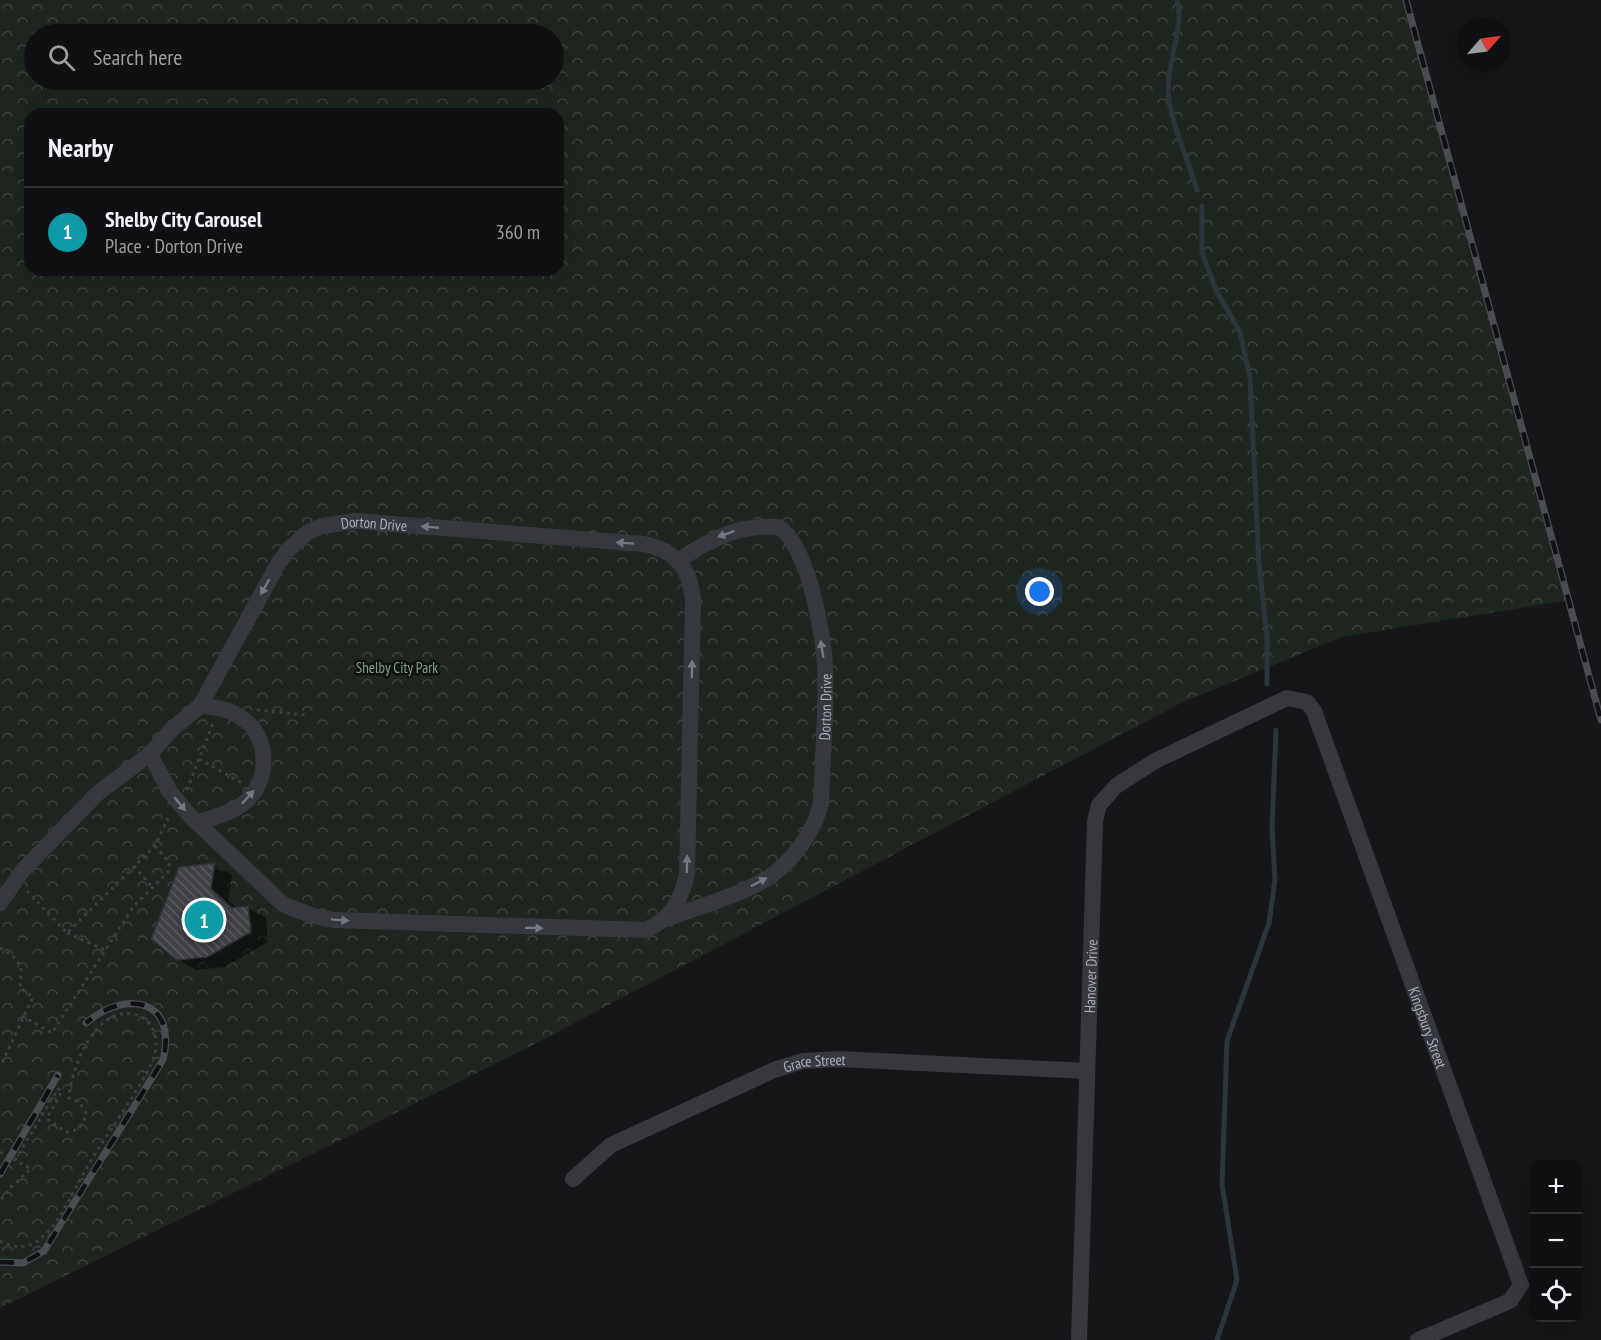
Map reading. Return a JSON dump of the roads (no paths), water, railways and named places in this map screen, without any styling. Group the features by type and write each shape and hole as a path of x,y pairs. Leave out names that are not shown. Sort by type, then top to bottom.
{"street":[{"name":"Dorton Drive","path":"0,903 16,880 99,792 150,754 172,729 200,706 278,564 298,540 322,526 345,522 377,522 644,544 658,547 679,560 713,539 744,528 778,527 792,540 799,554 818,617 825,666 821,804 816,824 801,846 768,878 666,919 653,927 632,932 334,920 312,916 284,905 197,823 170,792 150,754"},
{"path":"666,919 678,903 687,874 693,601 690,579 679,560"},
{"name":"Kingsbury Street","path":"1265,709 1287,698 1307,702 1314,711 1521,1285 1510,1301 1418,1340"},
{"path":"197,823 236,808 255,790 264,769 261,743 249,724 200,706"},
{"name":"Hanover Drive","path":"1079,1340 1095,822 1099,805 1116,786 1155,761 1265,709"},
{"name":"Grace Street","path":"573,1179 611,1145 774,1070 803,1061 839,1059 1086,1071"}],"waterway":[{"path":"1177,0 1179,12 1169,75 1169,101 1197,190"},
{"path":"1202,206 1202,253 1217,292 1240,332 1250,378 1259,565 1267,636 1267,684"},
{"path":"1217,1340 1237,1280 1222,1184 1227,1041 1269,923 1275,879 1272,829 1276,730"}],"railway":[{"path":"1406,0 1601,720"},
{"path":"0,1262 23,1263 44,1251 163,1060 166,1040 163,1024 156,1013 146,1006 132,1004 117,1006 102,1012 86,1023"},
{"path":"0,1174 58,1075"}],"place":[{"name":"Shelby City Carousel","path":"204,920"}],"park label":[{"name":"Shelby City Park","path":"397,667"}]}
